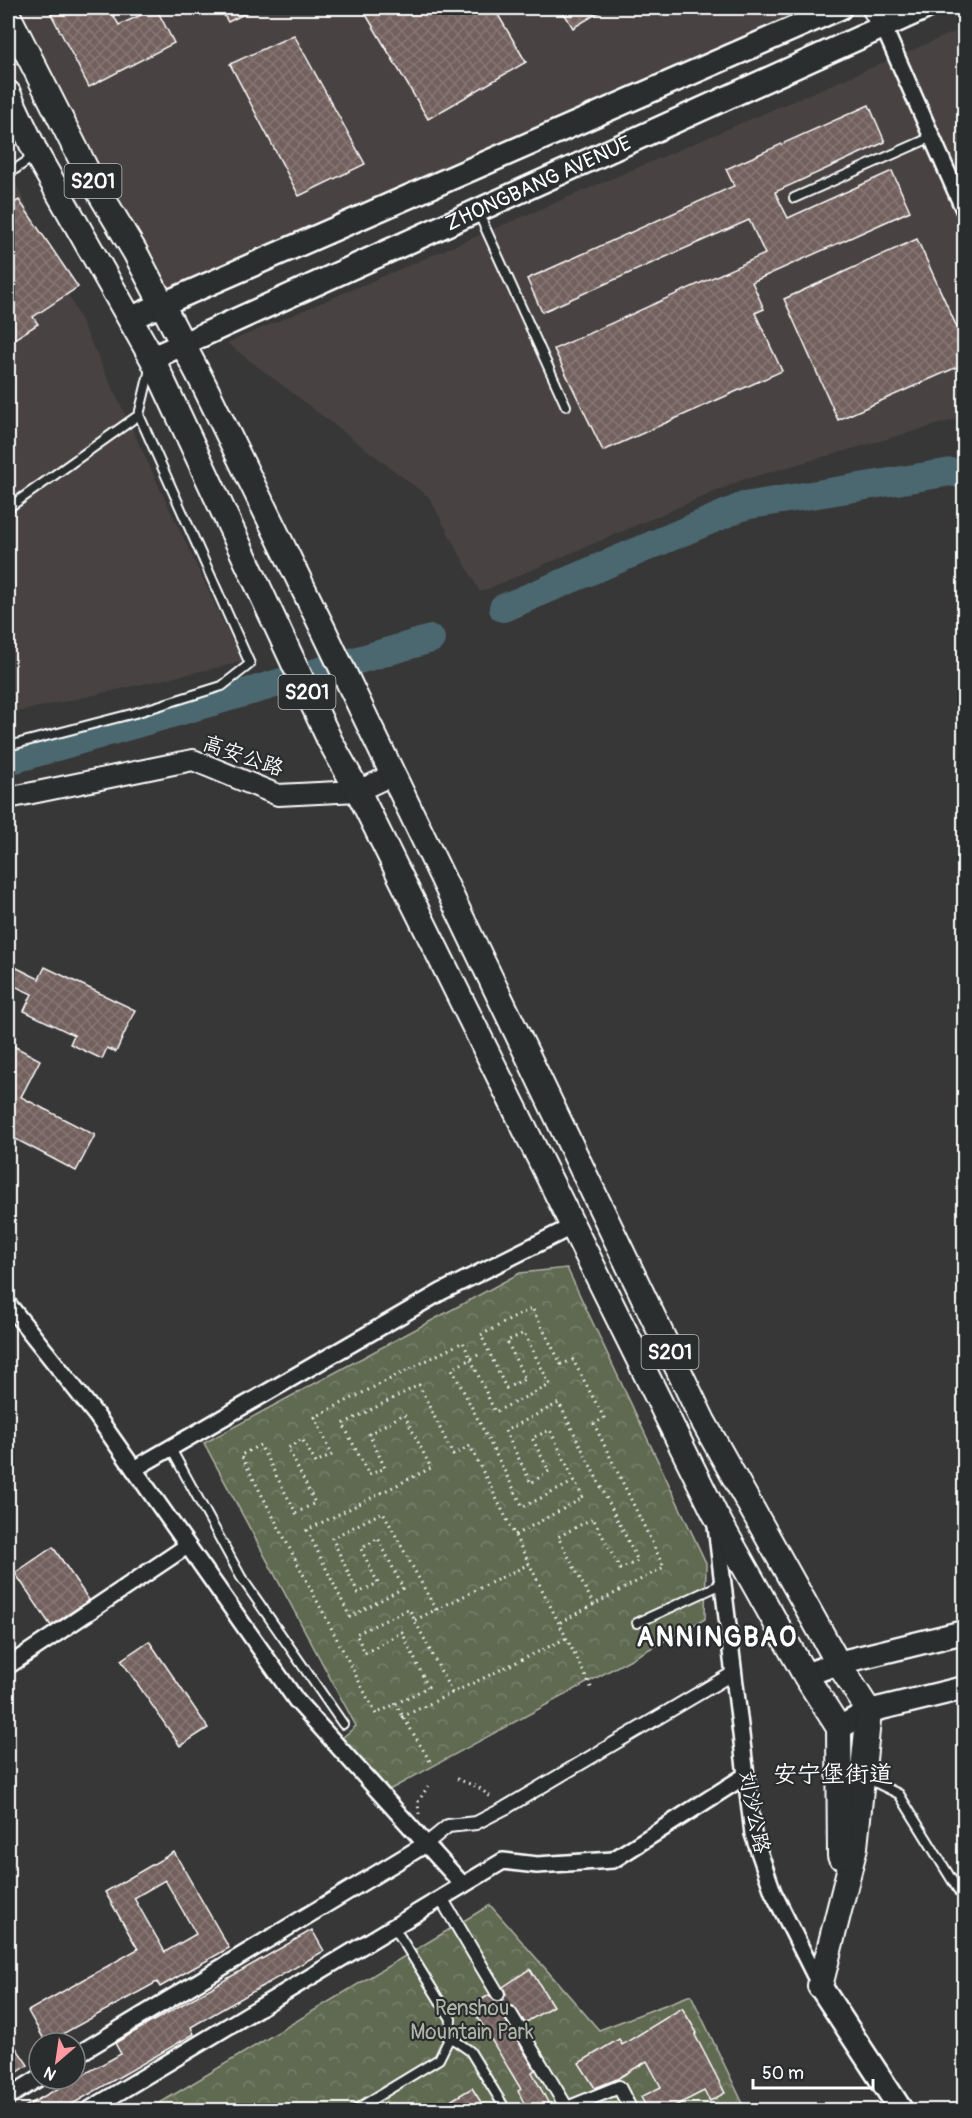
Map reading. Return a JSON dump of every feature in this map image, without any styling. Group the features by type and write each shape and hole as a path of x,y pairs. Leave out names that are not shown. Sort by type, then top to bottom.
{"main road":[{"name":"ZHONGBANG AVENUE","path":"131,318 840,8"},
{"name":"ZHONGBANG AVENUE","path":"152,358 477,211 878,17 925,8"},
{"name":"S201","path":"8,15 90,175 204,385 703,1421 838,1663 869,1711"},
{"name":"S201","path":"8,93 37,155 152,358 330,741 358,791 715,1514 805,1675 839,1728"},
{"path":"805,1675 838,1663 964,1632"},
{"path":"820,1986 841,1848 839,1728 869,1711 964,1688"},
{"path":"820,1986 855,1847 869,1711"},
{"name":"刘沙公路","path":"820,1986 901,2110"}],"street":[{"path":"878,17 964,210"},
{"name":"高安公路","path":"8,798 193,760 278,795 358,791 392,775"},
{"path":"134,1469 441,1292 573,1226"},
{"path":"8,1304 96,1415 296,1700 463,1885"},
{"name":"刘沙公路","path":"715,1514 753,1834 773,1892 820,1986"},
{"path":"8,1666 187,1546"},
{"path":"87,2049 426,1844 448,1826 476,1823 505,1808 735,1672"},
{"path":"89,2110 503,1861 537,1865 613,1860 745,1776"},
{"path":"441,1898 498,1994"},
{"path":"510,2013 567,2108 619,2087 631,2110"},
{"path":"8,2097 27,2085"}],"lane":[{"path":"794,198 932,137"},
{"path":"8,174 37,155"},
{"path":"477,211 566,406"},
{"path":"8,746 135,713 222,686 250,664 139,415 152,358"},
{"path":"8,508 139,415"},
{"path":"170,1448 241,1577 343,1724"},
{"path":"637,1623 724,1583"},
{"path":"862,1776 899,1794 960,1893"},
{"path":"355,2110 439,2059 450,2037 451,2019 394,1927"},
{"path":"450,2037 470,2051 506,2110"}],"path":[{"path":"452,1693 409,1609 356,1634 365,1653 402,1632 428,1687 376,1714 241,1455 260,1445 296,1513 315,1503 288,1448 302,1439 316,1463 332,1455 315,1417 463,1342 495,1412 550,1385 524,1333 507,1341 525,1379 506,1388 481,1335 532,1308 561,1364 573,1360 604,1418 594,1424 664,1567 559,1623"},
{"path":"478,1355 452,1369 523,1508 575,1481"},
{"path":"436,1610 383,1512 332,1538 358,1593 378,1583 361,1549 378,1538 404,1588 350,1617 307,1530 430,1468 404,1414 369,1434 385,1468 369,1475 343,1424 419,1385 453,1455 470,1446 593,1690"},
{"path":"515,1535 583,1497 550,1430 532,1438 549,1471 531,1483 505,1431 559,1403 638,1561 620,1569 593,1518 558,1537 594,1605"},
{"path":"415,1621 529,1564"},
{"path":"402,1717 567,1638"},
{"path":"395,1703 431,1763"},
{"path":"458,1779 478,1787 505,1808"}],"shaded area":[{"path":"8,8 825,8 162,304"},
{"path":"964,28 964,417 742,480 480,592 429,497 227,343"},
{"path":"8,167 242,662 8,714"}],"green space":[{"path":"567,1268 706,1563 705,1619 389,1790 342,1738 356,1726 204,1443 520,1273"},
{"name":"Renshou Mountain Park","path":"490,1905 599,2030 691,1995 746,2110 148,2110"}],"building":[{"path":"48,8 91,8 93,12 109,8 119,25 156,8 174,43 89,87"},
{"path":"220,8 256,8 228,22"},
{"path":"362,8 494,8 526,62 428,119"},
{"path":"561,8 606,8 573,28"},
{"path":"294,35 365,164 299,196 230,64"},
{"path":"869,105 885,142 775,192 788,218 892,171 910,211 752,282 764,309 755,313 782,371 603,451 554,349 765,254 749,220 542,312 527,279 734,186 726,169"},
{"path":"19,200 78,287 33,317 38,324 8,343 8,207"},
{"path":"917,239 964,343 964,364 838,420 784,299"},
{"path":"15,967 39,979 45,967 135,1010 116,1052 107,1048 102,1059 70,1044 74,1035 24,1011 32,994 8,983"},
{"path":"8,1043 40,1060 21,1097 95,1135 76,1171 8,1135"},
{"path":"53,1547 89,1600 51,1626 15,1573"},
{"path":"149,1641 208,1728 180,1746 121,1660"},
{"path":"174,1852 229,1948 160,1987 157,1982 68,2031 39,2031 28,2011 138,1949 105,1892","holes":["165,1880 196,1934 165,1952 134,1898"]},
{"path":"312,1930 324,1951 191,2027 194,2034 62,2110 19,2110 54,2091 87,2091 87,2073 121,2054 115,2043"},
{"path":"530,1969 553,2006 525,2023 513,2006 505,2006 502,2014 535,2070 532,2072 552,2110 528,2110 518,2091 521,2089 471,2006 489,1995 495,2001 503,2001 506,1994 503,1987"},
{"path":"682,2008 697,2033 695,2035 725,2093 710,2101 704,2091 667,2110 648,2110 641,2097 661,2087 647,2061 617,2079 595,2088 579,2063 619,2039 622,2045"},
{"path":"8,2036 27,2066 8,2079"},
{"path":"472,2088 486,2110 456,2110 450,2101"}],"waterway":[{"path":"503,608 744,506 951,472 964,475"},
{"path":"8,761 431,639"}],"tunnel":[{"path":"498,1994 510,2013"}],"district":[{"name":"ANNINGBAO","path":"717,1637"},
{"name":"安宁堡街道","path":"833,1774"}]}
